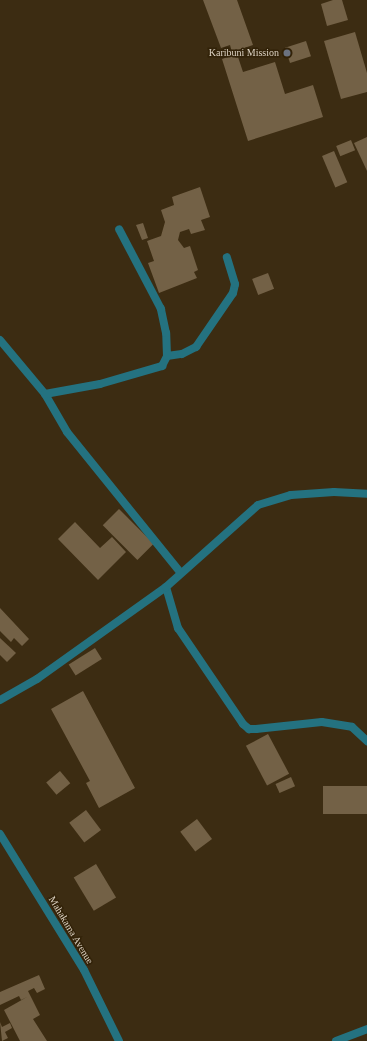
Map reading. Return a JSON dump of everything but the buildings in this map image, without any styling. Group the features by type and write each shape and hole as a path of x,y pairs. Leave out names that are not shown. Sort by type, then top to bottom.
{"street":[{"path":"45,394 150,372 162,366 167,356 166,333 161,309 119,229"},
{"path":"167,356 182,354 196,347 233,293 235,284 227,257"},
{"path":"0,340 45,394 67,432 180,572"},
{"path":"0,700 37,679 166,587 180,572 258,505 291,495 334,492 367,494"},
{"path":"166,587 178,628 200,664 246,727 256,729 322,722 352,727 367,741"},
{"name":"Mahakama Avenue","path":"0,834 84,970 119,1041"},
{"path":"336,1041 367,1029"}],"place":[{"name":"Karibuni Mission","path":"287,53"}]}
